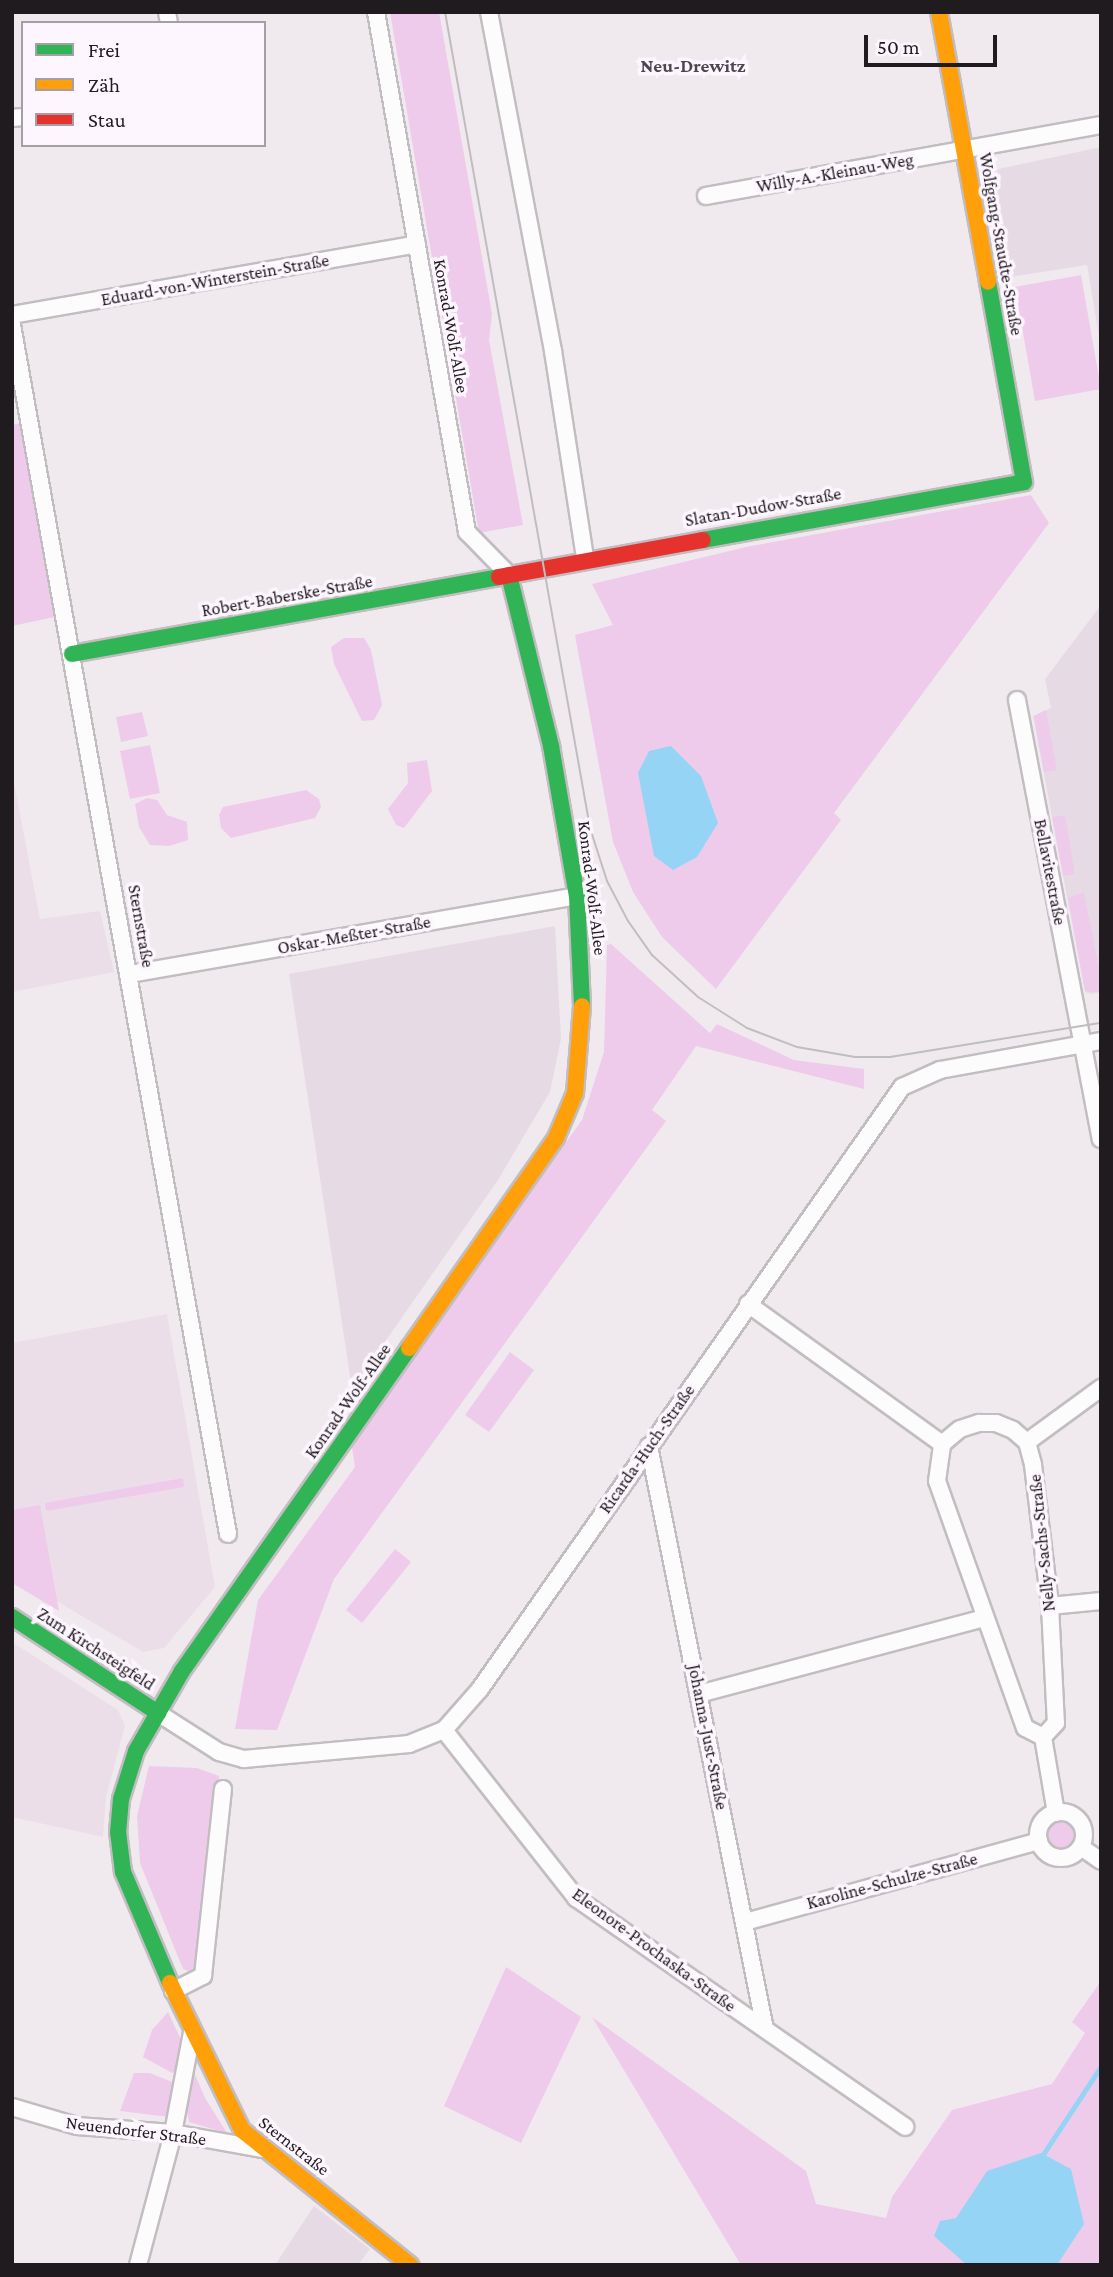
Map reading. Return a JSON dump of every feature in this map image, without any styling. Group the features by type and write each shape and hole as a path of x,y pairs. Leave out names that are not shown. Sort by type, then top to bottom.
{"street":[{"name":"Konrad-Wolf-Allee","path":"158,1713 182,1671 561,1128 575,1093 582,1025 578,896 551,746 509,575 467,532 376,12"},
{"path":"489,12 553,351 585,558"},
{"name":"Wolfgang-Staudte-Straße","path":"939,12 1024,482"},
{"name":"Willy-A.-Kleinau-Weg","path":"706,196 1101,125"},
{"name":"Eduard-von-Winterstein-Straße","path":"12,315 417,244"},
{"name":"Sternstraße","path":"12,326 228,1534"},
{"name":"Slatan-Dudow-Straße","path":"509,575 585,558 1024,482"},
{"name":"Robert-Baberske-Straße","path":"72,654 509,575"},
{"name":"Bellavitestraße","path":"1017,700 1101,1139"},
{"name":"Oskar-Meßter-Straße","path":"130,974 578,896"},
{"name":"Ricarda-Huch-Straße","path":"158,1713 212,1749 244,1759 409,1744 443,1730 480,1689 902,1087 940,1070 1101,1041"},
{"path":"748,1304 942,1444"},
{"path":"1056,1813 1043,1737 1025,1728 937,1481 942,1444 960,1429 996,1423 1027,1443 1101,1388"},
{"name":"Nelly-Sachs-Straße","path":"1027,1443 1050,1606 1056,1723 1043,1737"},
{"name":"Johanna-Just-Straße","path":"649,1446 765,2029"},
{"path":"1050,1606 1101,1601"},
{"name":"Zum Kirchsteigfeld","path":"12,1617 158,1713"},
{"path":"699,1694 985,1618"},
{"name":"Sternstraße","path":"158,1713 136,1751 121,1799 118,1833 123,1872 134,1905 173,1991 224,2101 262,2150 377,2234 410,2265"},
{"name":"Eleonore-Prochaska-Straße","path":"443,1730 576,1898 905,2127"},
{"path":"173,1991 203,1976 223,1789"},
{"path":"1056,1813 1071,1814 1081,1823 1081,1847 1060,1857 1046,1852 1039,1841 1043,1821 1056,1813"},
{"name":"Karoline-Schulze-Straße","path":"745,1922 1039,1841"},
{"path":"1081,1847 1101,1861"},
{"path":"138,2265 173,2133 192,2032"},
{"name":"Neuendorfer Straße","path":"12,2107 76,2126 173,2133 262,2150"}],"shaded area":[{"path":"390,12 439,12 492,314 489,340 523,525 479,533"},
{"path":"1101,147 1099,336 1087,265 1010,277 994,170"},
{"path":"1081,275 1101,389 1035,401 1015,287"},
{"path":"31,421 64,615 12,626 12,425"},
{"path":"1031,495 1049,523 834,813 841,820 716,989 662,937 633,892 613,842 575,635 613,625 592,584 746,547"},
{"path":"1101,605 1101,992 1091,994 1085,992 1033,716 1051,708 1045,679"},
{"path":"344,638 364,638 371,650 382,705 374,720 362,721 334,664 331,647"},
{"path":"1046,710 1057,770 1044,772 1034,716"},
{"path":"142,712 148,736 121,742 116,717"},
{"path":"150,745 160,793 130,799 120,751"},
{"path":"427,760 432,791 404,828 396,825 388,809 408,783 407,763"},
{"path":"12,772 40,919 100,911 114,972 12,992"},
{"path":"306,790 319,799 321,807 315,818 231,838 221,828 219,815 223,807"},
{"path":"147,798 157,800 167,815 187,822 188,840 169,846 150,845 139,827 135,804"},
{"path":"1065,815 1075,874 1063,876 1052,817"},
{"path":"1084,892 1101,978 1101,991 1085,991 1068,898"},
{"path":"555,926 561,1039 550,1092 498,1180 352,1389 289,974"},
{"path":"611,944 710,1033 717,1024 794,1060 864,1069 864,1089 696,1046 652,1110 666,1121 334,1579 277,1730 235,1729 258,1600 355,1467 351,1441 582,1120 604,1052 607,945"},
{"path":"167,1314 215,1587 164,1648 143,1652 12,1575 12,1343"},
{"path":"510,1352 534,1370 489,1432 465,1415"},
{"path":"183,1478 184,1487 46,1511 45,1503"},
{"path":"40,1505 59,1611 12,1583 12,1510"},
{"path":"395,1549 411,1562 362,1623 346,1610"},
{"path":"12,1642 118,1710 125,1726 106,1797 103,1837 12,1817"},
{"path":"149,1766 197,1768 219,1776 198,1971 193,1973 183,1969 140,1863 137,1816"},
{"path":"1061,1822 1070,1826 1074,1835 1070,1844 1061,1848 1052,1844 1048,1835 1052,1826"},
{"path":"506,1967 581,2017 521,2143 444,2106"},
{"path":"1101,1981 1101,2265 741,2265 592,2017 806,2171 816,2204 886,2218 892,2197 952,2110 1052,2084 1085,2033 1072,2022"},
{"path":"168,2012 183,2044 178,2071 172,2073 143,2057 152,2030"},
{"path":"194,2072 205,2098 227,2133 189,2122 186,2105"},
{"path":"134,2073 150,2073 172,2082 176,2088 169,2117 120,2111"},
{"path":"314,2206 370,2249 358,2265 275,2265"}],"water":[{"path":"671,746 701,776 718,823 697,857 673,870 654,856 638,773 649,751"},
{"path":"1041,2153 1071,2169 1084,2224 1057,2265 967,2265 934,2236 940,2221 956,2218 987,2171"}],"waterway":[{"path":"1040,2159 1101,2066"}],"tram line":[{"path":"445,12 590,828 607,881 628,921 652,955 698,997 747,1028 797,1047 855,1057 890,1057 1101,1023"}],"traffic: fast":[{"path":"703,540 1024,482 988,282"},
{"path":"509,575 551,746 577,896 582,1006"},
{"path":"72,654 499,577"},
{"path":"170,1983 123,1872 118,1833 121,1799 136,1751 182,1671 409,1348"},
{"path":"12,1617 158,1713"}],"traffic: slow":[{"path":"939,12 988,282"},
{"path":"409,1348 556,1138 575,1093 582,1006"},
{"path":"170,1983 242,2130 410,2265"}],"traffic: jam":[{"path":"499,577 703,540"}],"district":[{"name":"Neu-Drewitz","path":"693,66"}]}
